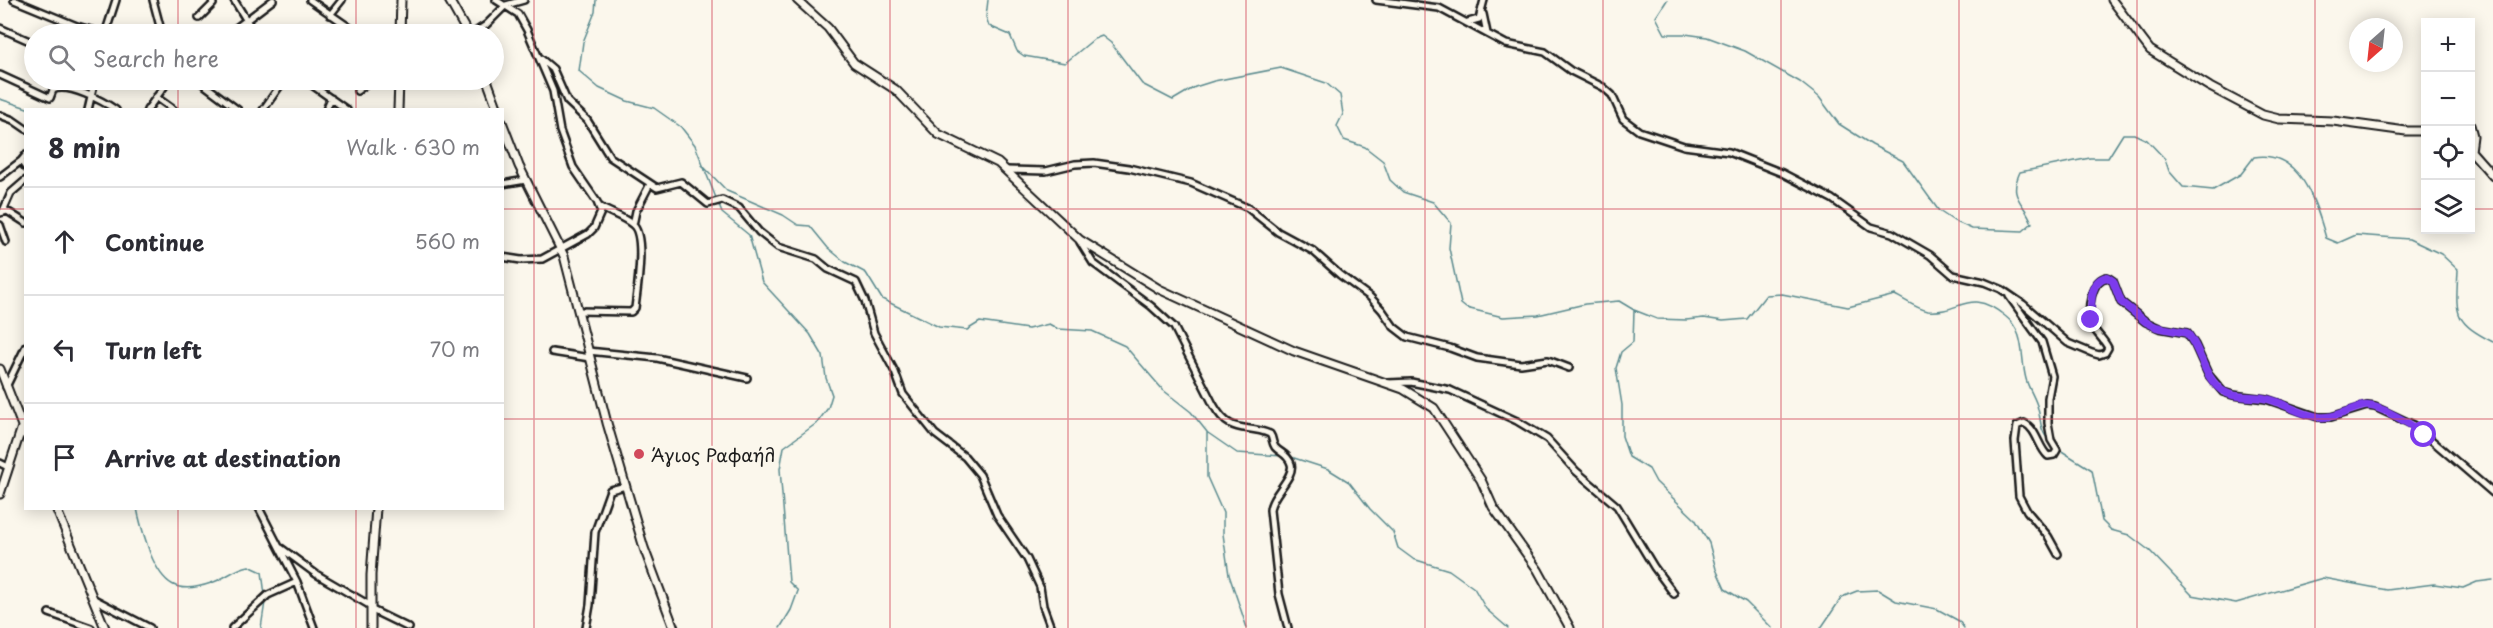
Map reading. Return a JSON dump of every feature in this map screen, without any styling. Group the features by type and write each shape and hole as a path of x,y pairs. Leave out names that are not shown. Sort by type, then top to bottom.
{"street":[{"path":"14,0 72,24"},
{"path":"108,24 116,0"},
{"path":"153,0 159,24"},
{"path":"199,18 212,6 212,0"},
{"path":"234,0 247,24"},
{"path":"241,24 273,0"},
{"path":"310,0 344,24"},
{"path":"330,15 342,0"},
{"path":"401,24 402,0"},
{"path":"449,0 463,24"},
{"path":"496,0 518,14 540,58 553,91 560,131 570,161 600,207 633,225 638,233 640,254 635,308 631,312 579,311"},
{"path":"487,24 506,5 524,0"},
{"path":"797,0 828,28 854,63 896,90 938,134 983,154 1006,170 1080,240 1159,289 1294,351 1388,383 1423,400 1442,417 1485,488 1493,507 1538,570 1570,628"},
{"path":"1376,0 1439,8 1510,46 1545,52 1570,70 1603,87 1612,96 1623,119 1646,135 1684,146 1729,153 1775,170 1832,199 1871,227 1892,233 1930,255 1953,275 1990,284 2006,292 2068,343 2083,351 2099,355 2105,353 2108,348 2092,324 2092,301 2097,282 2107,277 2113,281 2121,302 2146,322 2156,327 2187,333 2208,374 2223,392 2266,399 2318,417 2331,417 2367,406 2374,407 2414,425 2493,493"},
{"path":"1467,22 1479,19 1484,0"},
{"path":"2112,0 2150,50 2210,87 2263,115 2279,119 2333,121 2406,131 2421,130"},
{"path":"1482,13 1487,33"},
{"path":"0,30 24,39"},
{"path":"540,58 553,69 567,101 587,120 610,157 650,184 663,188 681,182 708,204 725,201 741,210 759,232 778,247 816,259 828,268 856,282 865,301 874,333 895,372 903,394 935,434 965,457 980,475 997,515 1027,559 1040,587 1042,602 1051,628"},
{"path":"0,75 24,86"},
{"path":"33,90 50,98 53,90"},
{"path":"70,90 92,97 112,108"},
{"path":"89,108 93,90"},
{"path":"148,108 161,90"},
{"path":"211,90 235,108"},
{"path":"264,108 277,90"},
{"path":"319,90 344,108"},
{"path":"398,108 399,90"},
{"path":"491,90 497,108"},
{"path":"156,97 171,108"},
{"path":"327,108 331,98"},
{"path":"0,115 24,128"},
{"path":"2470,126 2473,136 2471,151 2493,176"},
{"path":"504,127 526,180 568,267 589,355 644,548 674,628"},
{"path":"0,177 24,157"},
{"path":"21,161 24,165"},
{"path":"1006,170 1046,171 1076,164 1094,163 1129,168 1191,183 1248,208 1278,232 1313,251 1370,297 1394,327 1407,337 1477,358 1521,364 1548,360 1569,368"},
{"path":"504,184 526,180"},
{"path":"2,212 11,193 24,182"},
{"path":"633,225 636,211 650,184"},
{"path":"504,257 536,260 560,249 591,231 600,216 600,207"},
{"path":"2,212 7,211 24,222"},
{"path":"0,225 6,242"},
{"path":"1080,240 1094,263 1151,306 1174,327 1221,415 1238,428 1270,434 1274,446 1283,452 1290,462 1290,472 1272,500 1270,510 1279,594 1288,628"},
{"path":"2006,292 2040,337 2052,373 2048,412 2050,434 2057,450 2056,453 2050,457 2045,454 2032,428 2024,423 2019,424 2016,429 2015,447 2019,496 2058,554"},
{"path":"552,352 657,358 747,378"},
{"path":"3,383 24,356"},
{"path":"0,369 3,383 24,432"},
{"path":"1388,383 1411,382 1450,390 1517,421 1547,439 1576,471 1617,506 1654,567 1674,594"},
{"path":"0,494 22,428"},
{"path":"0,463 8,467"},
{"path":"586,628 595,530 608,503 610,490 626,486"},
{"path":"58,510 94,599 102,626"},
{"path":"260,510 297,582 315,628"},
{"path":"371,628 376,510"},
{"path":"280,547 316,574 409,628"},
{"path":"232,628 268,596 297,582"},
{"path":"94,599 150,628"},
{"path":"49,613 91,628"}],"waterway":[{"path":"596,0 595,12 583,42 579,71 599,88 627,101 654,108 681,127 695,145 716,198"},
{"path":"988,0 986,17 989,26 1010,35 1017,51 1024,56 1065,63 1094,39 1102,36 1111,43 1142,84 1173,100 1195,87 1214,81 1281,68 1326,83 1340,95 1343,114 1337,126 1344,140 1365,147 1383,161 1390,180 1403,192 1433,202 1451,223 1449,248 1461,304 1466,308 1503,317 1538,315 1585,304 1619,301 1657,319 1704,318 1723,321 1747,319 1766,295 1782,294 1848,307 1895,295 1928,311 1949,309 1965,303 1982,303 1993,307 2005,316 2016,330 2021,345 2026,379 2037,405 2042,429 2048,439"},
{"path":"1667,0 1656,17 1665,34 1707,37 1745,51 1800,82 1819,97 1839,124 1903,161 1939,211 1972,229 2023,231 2032,223 2016,193 2020,172 2090,158 2108,158 2123,134 2134,134 2147,140 2165,159 2169,171 2183,187 2213,190 2241,174 2254,157 2270,157 2283,161 2304,181 2317,209 2326,238 2338,243 2356,235 2409,239 2441,254 2458,270 2457,307 2463,322 2493,342"},
{"path":"0,99 27,108"},
{"path":"702,165 727,191 783,215 798,225 810,226 828,248 845,262 866,273 882,299 939,327 967,330 980,322 1028,329 1049,324 1058,329 1092,331 1125,346 1163,390 1191,412 1207,432 1207,477 1223,513 1223,534 1229,575 1247,628"},
{"path":"718,203 722,213 749,235 762,282 810,334 823,356 826,378 832,395 828,408 817,423 784,447 780,469 789,582 798,591 791,610 780,628"},
{"path":"1634,310 1633,342 1621,352 1616,368 1622,405 1622,436 1629,457 1649,469 1656,482 1695,519 1709,543 1716,569 1725,589 1746,602 1772,628"},
{"path":"1208,433 1237,453 1283,456"},
{"path":"2060,450 2092,470 2102,521 2111,530 2129,535 2150,551 2192,595 2236,603 2323,578 2387,590 2434,584 2463,588 2477,582 2493,580"},
{"path":"1291,457 1328,469 1349,482 1370,509 1393,532 1398,548 1413,559 1449,570 1474,588 1486,609 1508,628"},
{"path":"138,510 150,553 166,580 180,587 189,588 216,581 249,566 262,572 265,595"},
{"path":"1821,628 1842,597 1857,591 1878,590 1896,601 1937,609 1959,621 1964,628"},
{"path":"261,628 265,602"}],"place":[{"name":"Άγιος Ραφαήλ","path":"639,454"}],"route":[{"path":"2091,320 2094,287 2101,278 2111,278 2121,302 2146,322 2156,327 2187,333 2208,374 2223,392 2266,399 2311,416 2325,418 2363,406 2371,406 2414,425 2424,435"}]}
